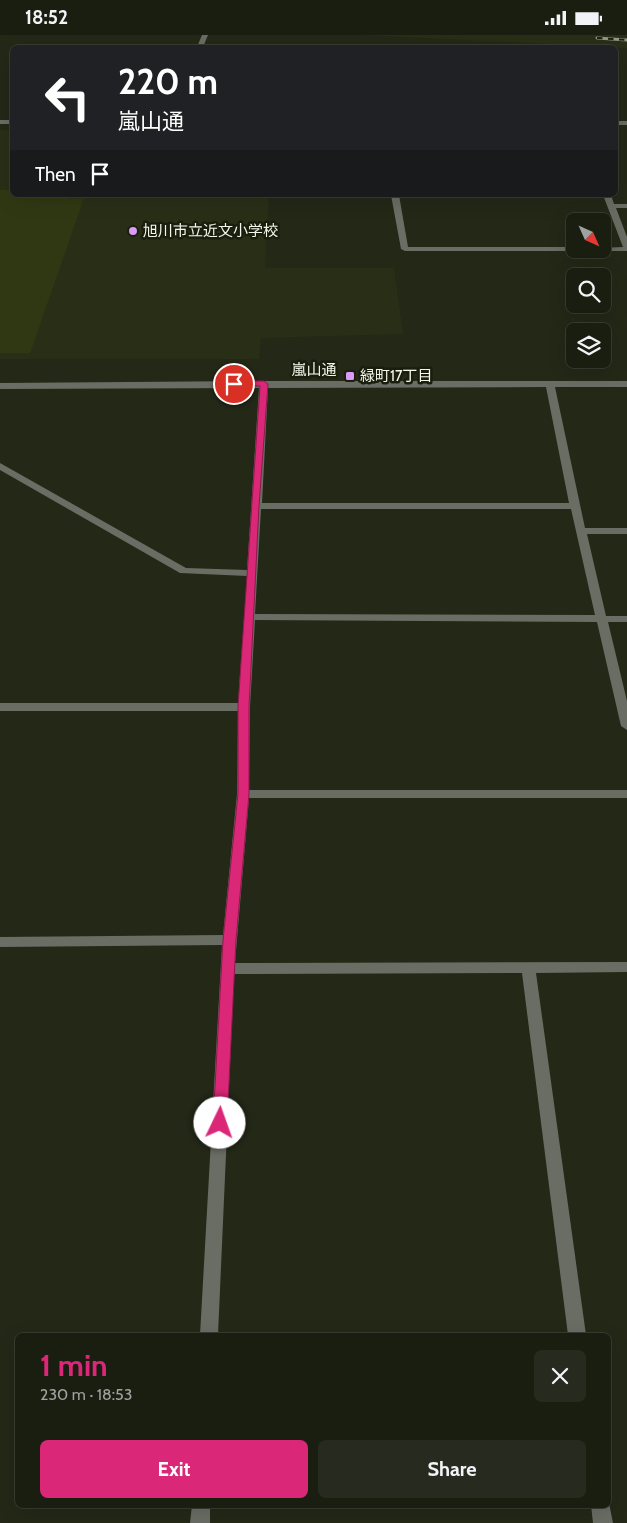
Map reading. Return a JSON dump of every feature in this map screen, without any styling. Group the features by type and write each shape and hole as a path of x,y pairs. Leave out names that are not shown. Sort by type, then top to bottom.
{"street":[{"path":"395,197 404,249 627,248 608,197"},
{"path":"612,206 627,205"},
{"name":"嵐山通","path":"0,386 627,383"},
{"path":"209,1333 229,940 243,794 244,707 254,506 264,384"},
{"path":"550,384 575,505 627,726"},
{"path":"0,466 184,571 252,573"},
{"path":"254,506 575,505"},
{"path":"581,531 627,531"},
{"path":"249,617 627,619"},
{"path":"0,707 244,707"},
{"path":"243,794 627,794"},
{"path":"0,942 229,940"},
{"path":"528,967 577,1333"},
{"path":"228,969 627,967"},
{"path":"200,1523 201,1508"},
{"path":"600,1508 603,1523"}],"shaded area":[{"path":"364,35 627,35 627,48 618,48 618,45 566,45"},
{"path":"301,44 333,45 284,45"},
{"name":"旭川市立近文小学校","path":"0,130 10,130 10,197 269,197 265,268 394,268 403,334 261,338 259,359 0,359"},
{"path":"0,190 10,190 10,197 84,198 30,353 0,353"}],"railway":[{"path":"597,38 627,40"}],"place":[{"name":"旭川市立近文小学校","path":"133,231"},
{"name":"緑町17丁目","path":"350,376"}],"route":[{"path":"220,1123 229,940 243,794 244,707 254,506 264,384 234,384"}]}
